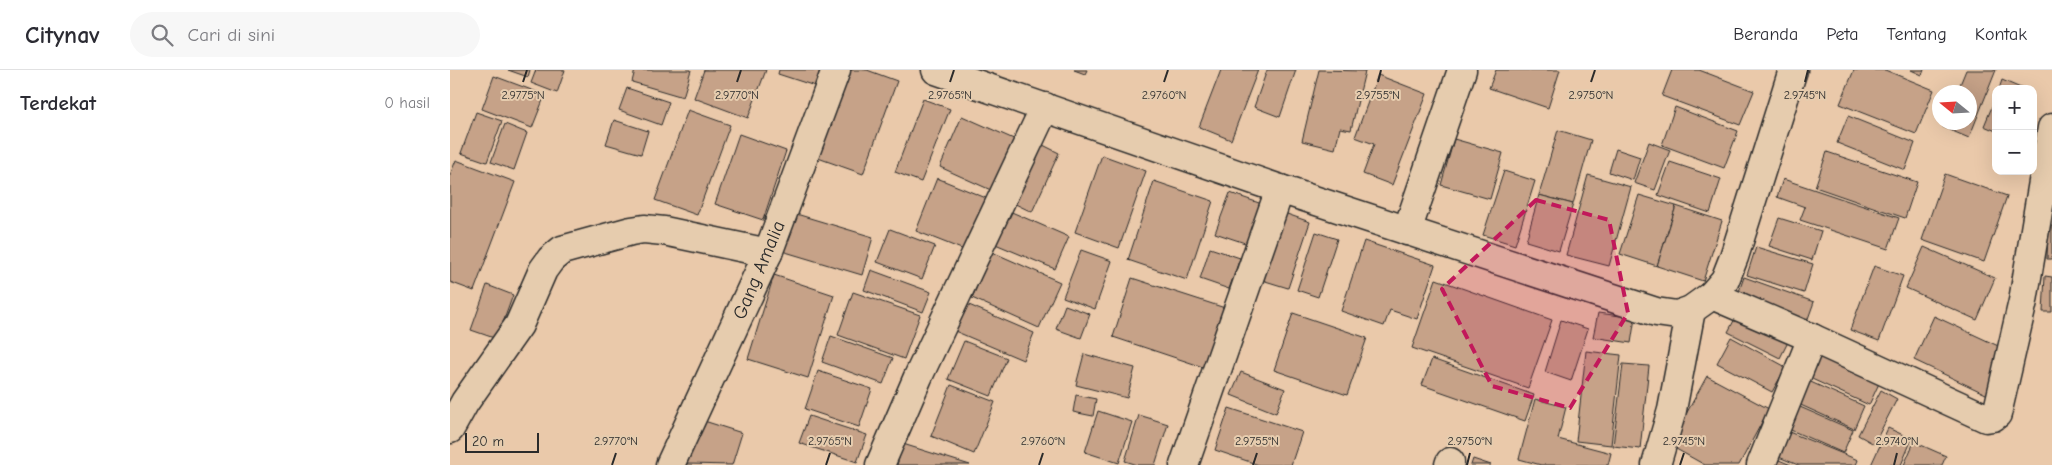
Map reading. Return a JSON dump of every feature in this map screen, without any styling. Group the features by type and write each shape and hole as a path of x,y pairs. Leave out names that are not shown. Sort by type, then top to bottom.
{"street":[{"name":"Gang Amalia","path":"670,465 768,253 836,70"},
{"path":"936,70 1407,231 1656,312 1677,315 1702,302 1725,280 1793,70"},
{"path":"1407,231 1462,70"},
{"path":"880,465 922,368 1045,108"},
{"path":"1702,302 1812,338 1986,418 1993,417 1998,414 2023,301 2052,128"},
{"path":"1184,465 1280,189"},
{"path":"451,426 465,402 519,325 547,265 562,250 644,229 664,231 768,253"},
{"path":"1656,465 1702,302"},
{"path":"1761,465 1812,338"}],"highlighted area":[{"path":"1536,200 1609,220 1628,313 1570,408 1492,386 1442,289"}],"building":[{"path":"508,70 530,70 528,77"},
{"path":"536,70 565,70 557,93 531,83"},
{"path":"635,70 691,70 683,97 632,82"},
{"path":"704,70 766,70 748,118 694,98"},
{"path":"779,70 820,70 815,86 778,74"},
{"path":"850,70 867,70 897,81 863,174 818,158"},
{"path":"1074,70 1087,70 1085,74"},
{"path":"1221,70 1258,70 1231,140 1199,127"},
{"path":"1267,70 1296,70 1280,117 1254,107"},
{"path":"1319,70 1365,71 1351,130 1340,128 1335,149 1302,141"},
{"path":"1496,70 1560,70 1548,108 1489,88"},
{"path":"1672,70 1699,70 1754,91 1740,125 1662,96"},
{"path":"1854,70 1885,70 1932,89 1932,95 1916,134 1840,104"},
{"path":"1911,70 1924,70 1922,75"},
{"path":"1966,70 1996,70 1977,118 1977,85 1960,85"},
{"path":"1378,75 1427,94 1392,185 1363,174 1374,144 1355,137"},
{"path":"494,76 545,95 532,128 482,109"},
{"path":"2002,80 2014,85 2000,85"},
{"path":"627,88 669,102 661,125 619,110"},
{"path":"923,99 950,109 921,182 895,172"},
{"path":"1675,107 1738,131 1724,168 1662,145"},
{"path":"1992,107 1992,129 1984,126"},
{"path":"688,110 730,125 697,215 655,200"},
{"path":"476,112 502,121 487,162 461,153"},
{"path":"962,116 1016,140 993,191 940,167"},
{"path":"1848,116 1915,143 1905,170 1837,143"},
{"path":"614,120 648,131 641,154 606,144"},
{"path":"505,124 527,133 514,170 491,162"},
{"path":"1558,130 1591,140 1573,204 1539,195"},
{"path":"1950,130 1972,130 1969,138"},
{"path":"739,134 786,151 763,220 715,204"},
{"path":"1454,139 1503,153 1490,199 1441,185"},
{"path":"1035,141 1059,153 1032,212 1007,200"},
{"path":"1649,142 1670,150 1655,190 1634,183"},
{"path":"1616,149 1640,157 1633,180 1609,172"},
{"path":"1827,152 1917,182 1905,218 1815,187"},
{"path":"1102,155 1146,171 1119,248 1075,232"},
{"path":"456,160 515,182 474,291 450,282 450,175"},
{"path":"1670,162 1721,179 1710,213 1658,195"},
{"path":"1504,171 1535,181 1515,245 1483,235"},
{"path":"1945,174 2007,196 1984,262 1922,240"},
{"path":"1588,175 1631,187 1609,266 1566,255"},
{"path":"937,178 986,198 964,250 916,231"},
{"path":"1783,179 1899,218 1888,249 1800,220 1805,207 1777,197"},
{"path":"1154,181 1213,201 1187,280 1128,260"},
{"path":"1230,193 1262,204 1248,244 1215,233"},
{"path":"1539,195 1573,204 1559,251 1526,241"},
{"path":"1639,195 1676,206 1657,266 1620,254"},
{"path":"1676,206 1722,221 1703,281 1657,266"},
{"path":"1007,210 1069,237 1055,269 993,243"},
{"path":"793,213 873,237 862,275 782,251"},
{"path":"1284,213 1310,222 1288,288 1262,280"},
{"path":"1779,218 1821,231 1812,260 1769,246"},
{"path":"2048,225 2052,225 2052,259 2047,259"},
{"path":"890,229 935,246 922,279 877,262"},
{"path":"1316,232 1337,239 1318,297 1297,290"},
{"path":"1364,241 1435,265 1417,319 1390,310 1384,326 1341,311"},
{"path":"1756,247 1813,264 1804,293 1747,275"},
{"path":"1924,247 1995,278 1977,320 1906,288"},
{"path":"1210,248 1240,258 1229,289 1200,279"},
{"path":"1081,250 1112,261 1095,309 1063,297"},
{"path":"992,252 1060,282 1039,328 972,298"},
{"path":"1874,266 1903,276 1879,341 1850,330"},
{"path":"871,270 931,292 923,312 864,290"},
{"path":"774,275 834,295 808,378 748,359"},
{"path":"2045,276 2052,277 2052,312 2043,312"},
{"path":"1744,277 1814,302 1805,327 1735,303"},
{"path":"1132,278 1225,308 1206,368 1113,337"},
{"path":"1436,279 1552,320 1528,388 1412,348"},
{"path":"487,285 513,295 497,339 471,330"},
{"path":"853,292 920,315 904,359 838,335"},
{"path":"962,302 1034,333 1023,360 950,329"},
{"path":"1065,305 1090,314 1081,338 1056,329"},
{"path":"1740,309 1791,336 1780,358 1728,332"},
{"path":"1293,313 1367,338 1347,395 1274,370"},
{"path":"1598,313 1635,318 1631,343 1593,337"},
{"path":"1934,316 2009,351 1988,395 1914,360"},
{"path":"1561,320 1588,329 1571,381 1545,372"},
{"path":"831,336 893,358 883,384 822,362"},
{"path":"1731,337 1786,367 1772,392 1717,363"},
{"path":"964,341 1007,358 991,396 948,379"},
{"path":"1817,346 1882,377 1869,405 1803,375"},
{"path":"1586,351 1621,355 1611,445 1576,441"},
{"path":"1084,354 1135,368 1127,398 1076,385"},
{"path":"1432,359 1534,395 1525,421 1422,385"},
{"path":"1623,364 1649,366 1640,449 1613,446"},
{"path":"818,371 872,389 859,427 805,409"},
{"path":"1241,372 1285,389 1276,413 1231,395"},
{"path":"1707,376 1769,409 1739,465 1705,465 1669,445"},
{"path":"1804,379 1864,406 1854,429 1794,402"},
{"path":"951,385 995,402 974,454 931,436"},
{"path":"1881,390 1897,399 1874,444 1858,435"},
{"path":"1076,395 1096,399 1093,416 1073,412"},
{"path":"1535,399 1566,407 1558,439 1611,453 1608,465 1541,465 1519,459"},
{"path":"1793,404 1853,430 1843,453 1784,427"},
{"path":"1229,408 1302,432 1291,465 1259,465 1215,450"},
{"path":"1098,411 1132,422 1119,463 1085,452"},
{"path":"1139,415 1168,424 1155,465 1138,465 1125,461"},
{"path":"809,416 867,435 857,462 799,443"},
{"path":"701,420 742,433 732,465 687,464"},
{"path":"1888,428 1912,439 1901,465 1871,465"},
{"path":"1784,430 1858,460 1856,465 1798,465 1774,455"},
{"path":"1914,442 1946,456 1942,465 1904,465"},
{"path":"903,444 970,465 897,465"},
{"path":"1774,458 1791,465 1771,465"},
{"path":"1473,459 1491,465 1471,465"}]}
